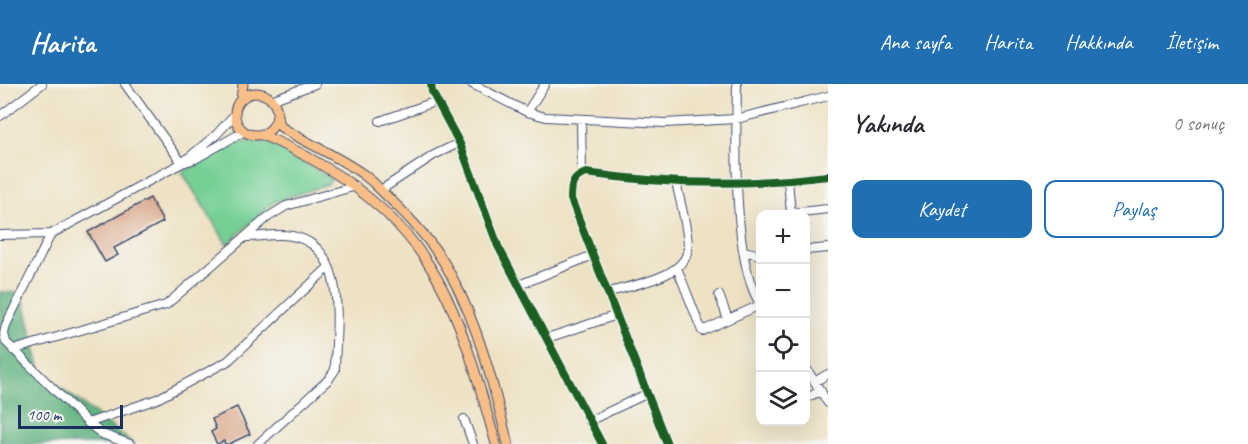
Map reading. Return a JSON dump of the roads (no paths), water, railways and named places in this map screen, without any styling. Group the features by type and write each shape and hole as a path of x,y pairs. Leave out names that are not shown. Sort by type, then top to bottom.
{"main road":[{"path":"243,84 241,99 234,116 243,132 255,136 262,135 272,128 277,116"},
{"path":"259,84 262,94"},
{"path":"241,99 250,94 262,94 271,100 281,127 337,157 366,176 404,212 451,274 466,307 485,362 508,444"},
{"path":"262,135 291,147 356,186 401,229 421,254 438,280 472,361 496,444"}],"street":[{"path":"0,116 42,84"},
{"path":"125,84 182,163"},
{"path":"271,100 315,84"},
{"path":"431,84 432,92 459,143 498,246 602,444"},
{"path":"472,84 526,112 546,117 665,123 736,119 828,96"},
{"path":"526,112 545,84"},
{"path":"736,84 737,183 748,275 756,294"},
{"path":"380,122 437,101"},
{"path":"0,236 51,234 182,163 218,134 234,116"},
{"path":"581,120 582,174"},
{"path":"182,163 195,159 243,132"},
{"path":"381,190 434,155 459,143"},
{"path":"667,444 572,199 571,185 578,176 586,173 676,182 737,183 788,181 828,176"},
{"path":"788,181 791,213 828,209"},
{"path":"609,292 664,275 684,261 688,247 676,182"},
{"path":"13,350 166,305 268,217 286,206 356,186"},
{"path":"51,234 6,325 4,334 6,342 87,423 102,435 130,444"},
{"path":"245,237 278,234 308,241 324,257 333,275 336,296 335,370 329,379 258,444"},
{"path":"810,250 828,248"},
{"path":"744,251 756,254"},
{"path":"519,285 593,255"},
{"path":"87,423 157,399 228,361 329,267"},
{"path":"677,268 702,331 756,306"},
{"path":"719,295 728,319"},
{"path":"547,338 617,315"},
{"path":"809,372 828,402"},
{"path":"816,381 828,374"},
{"path":"810,396 821,391"},
{"path":"589,421 646,394"},
{"path":"464,419 473,444"}]}
